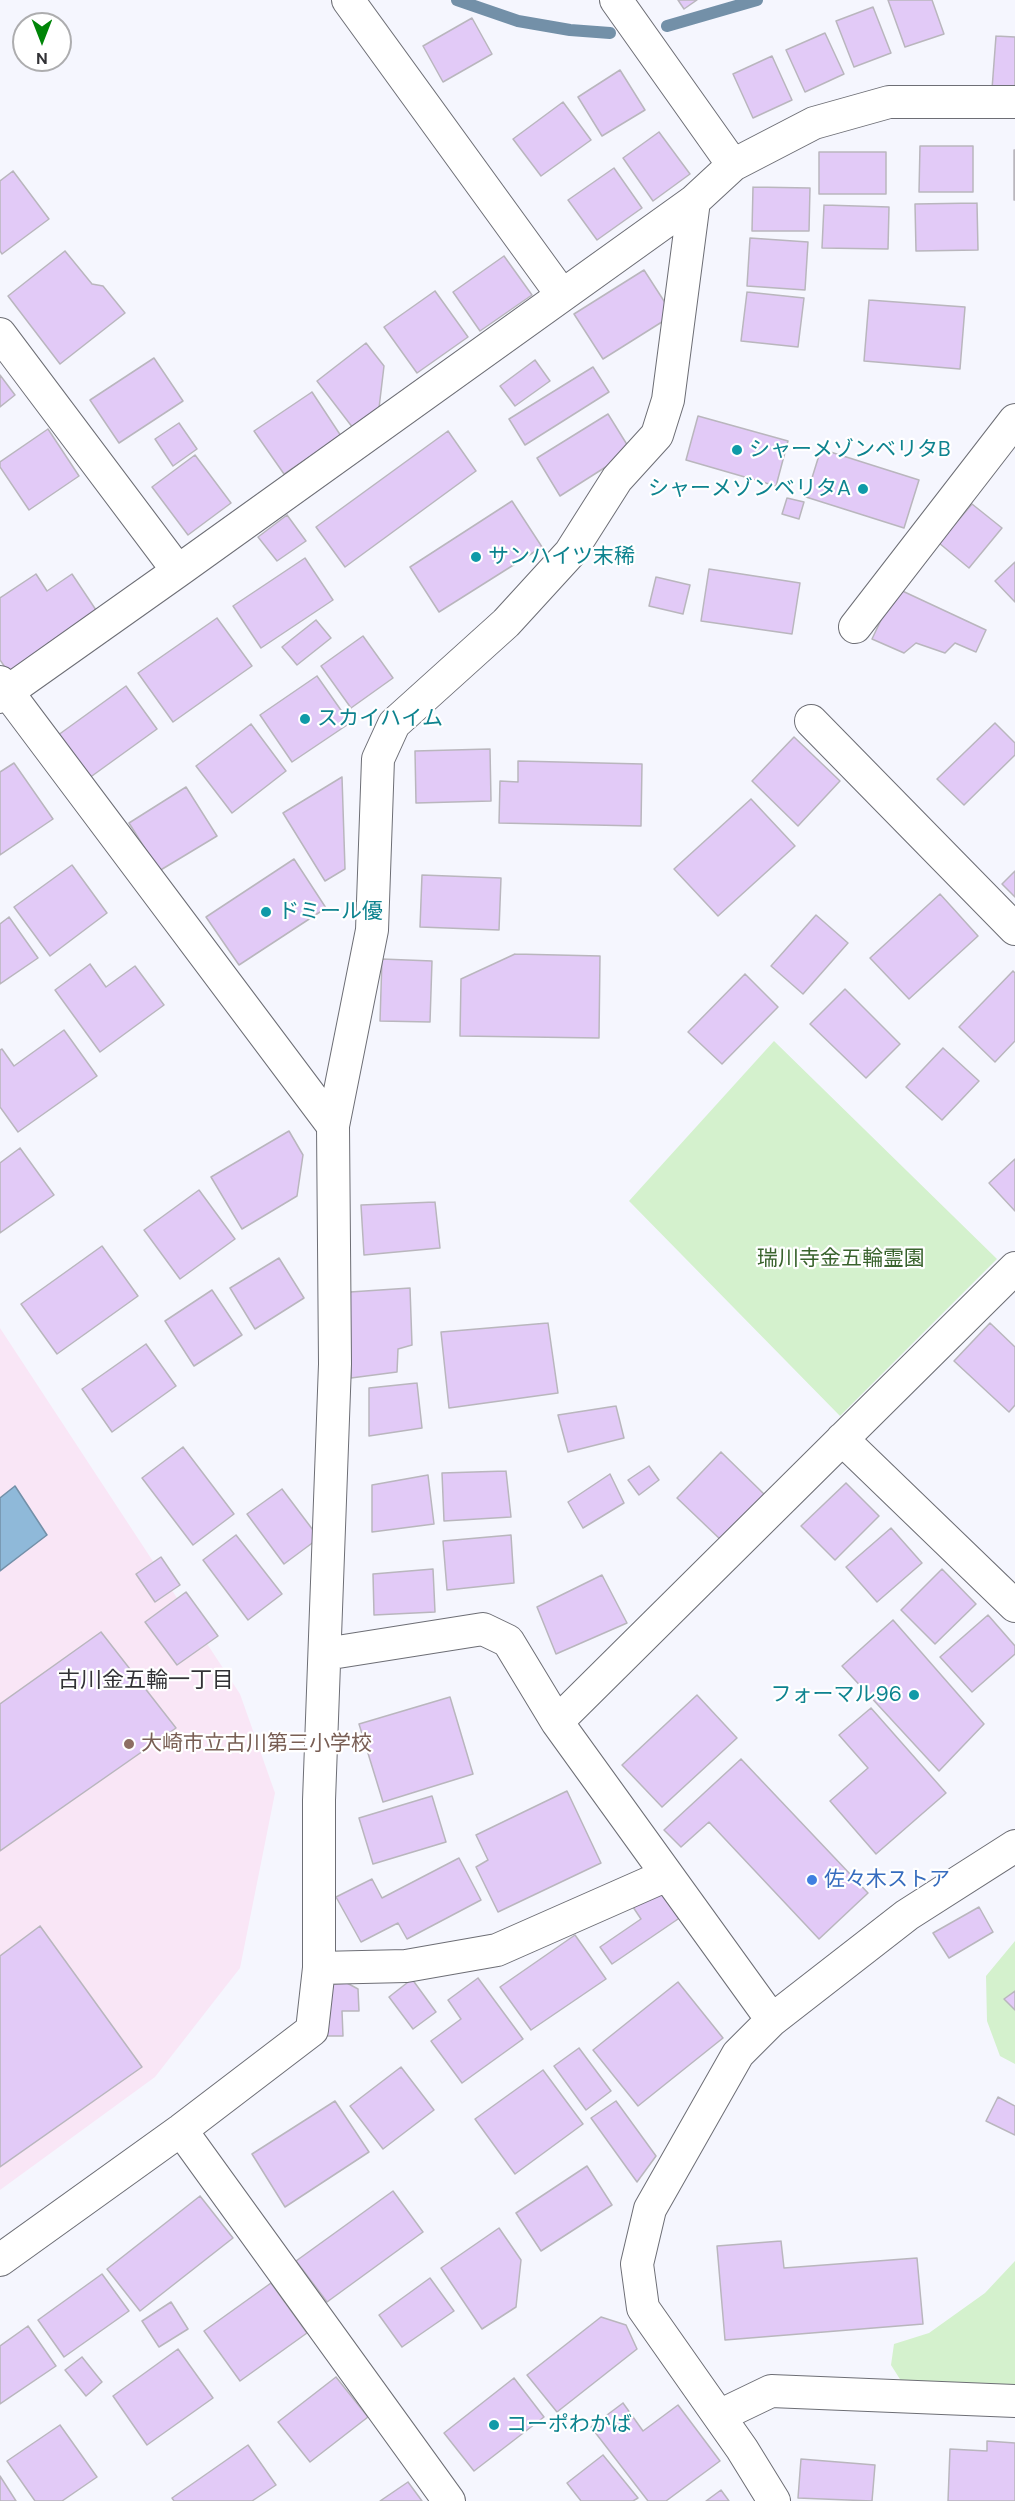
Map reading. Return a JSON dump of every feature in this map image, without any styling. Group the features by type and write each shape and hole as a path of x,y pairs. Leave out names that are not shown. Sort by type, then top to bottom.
{"street":[{"path":"348,0 562,295"},
{"path":"616,0 734,165"},
{"path":"333,1126 2,690 178,571 694,201 734,165 814,123 889,102 1015,102"},
{"path":"0,2260 181,2130 312,2030 318,1968 319,1800 335,1364 333,1126 372,930 378,759 394,724 506,623 570,553 616,479 657,435 668,400 694,201"},
{"path":"0,334 178,571"},
{"path":"855,627 1015,420"},
{"path":"811,721 1015,929"},
{"path":"557,1722 1015,1269"},
{"path":"843,1439 1015,1606"},
{"path":"325,1654 483,1629 508,1641 557,1722 772,2020"},
{"path":"774,2501 742,2449 644,2308 637,2264 650,2209 738,2054 772,2020 907,1916 1015,1846"},
{"path":"318,1968 406,1966 496,1950 667,1875"},
{"path":"181,2130 449,2501"},
{"path":"719,2416 771,2391 1015,2401"}],"shaded area":[{"name":"大崎市立古川第三小学校","path":"0,1328 240,1694 275,1793 240,1968 155,2077 0,2190"}],"green space":[{"name":"瑞川寺金五輪霊園","path":"774,1041 997,1259 840,1416 629,1201"},
{"path":"1015,1941 1015,2064 1000,2056 987,2021 986,1976"},
{"path":"1015,2261 1015,2389 903,2384 891,2365 894,2344 929,2333 985,2293"}],"water":[{"path":"15,1486 47,1535 0,1571 0,1498"}],"building":[{"path":"678,0 697,0 684,9"},
{"path":"888,0 932,0 944,34 905,47"},
{"path":"873,7 891,53 854,67 836,21"},
{"path":"472,18 492,54 443,82 423,46"},
{"path":"825,33 844,74 805,92 786,50"},
{"path":"996,36 1015,37 1015,89 992,89"},
{"path":"772,56 792,100 753,118 733,74"},
{"path":"620,70 645,110 602,136 578,97"},
{"path":"563,102 591,140 541,176 513,139"},
{"path":"659,132 690,174 653,201 623,158"},
{"path":"920,146 973,146 973,192 919,192"},
{"path":"1015,150 1015,200 1014,200"},
{"path":"819,152 886,152 886,194 819,194"},
{"path":"614,168 642,208 597,240 568,200"},
{"path":"13,171 49,219 2,254 0,251 0,181"},
{"path":"753,187 810,188 809,231 752,231"},
{"path":"977,203 978,250 916,251 915,204"},
{"path":"824,205 889,207 888,249 822,248"},
{"path":"750,238 808,242 805,290 747,286"},
{"path":"65,251 92,284 103,286 125,313 60,364 8,296"},
{"path":"504,256 532,295 480,331 453,292"},
{"path":"644,270 673,315 603,359 574,314"},
{"path":"435,291 468,337 417,373 384,327"},
{"path":"747,292 804,298 798,347 741,341"},
{"path":"869,300 965,307 960,369 864,361"},
{"path":"366,343 384,366 379,408 353,428 317,381"},
{"path":"154,358 183,401 119,443 90,400"},
{"path":"535,360 550,381 515,406 500,386"},
{"path":"593,367 609,392 525,445 509,419"},
{"path":"0,375 15,395 0,407"},
{"path":"312,392 341,436 284,474 254,431"},
{"path":"608,414 631,451 560,496 537,458"},
{"name":"シャーメゾンベリタB","path":"698,416 788,441 776,486 686,460"},
{"path":"179,423 197,449 173,466 155,439"},
{"path":"48,429 79,476 29,510 0,467 0,462"},
{"path":"448,431 476,471 345,567 316,527"},
{"name":"シャーメゾンベリタA","path":"821,449 919,480 904,528 806,497"},
{"path":"195,455 231,503 188,535 152,487"},
{"path":"787,498 804,502 799,519 782,514"},
{"name":"サンハイツ末稀","path":"512,501 542,547 439,612 410,567"},
{"path":"972,504 1002,528 969,568 939,543"},
{"path":"287,515 306,541 277,561 258,537"},
{"path":"305,558 333,600 261,648 233,606"},
{"path":"1015,562 1015,602 995,581"},
{"path":"709,569 800,583 792,634 701,621"},
{"path":"36,574 47,591 72,574 100,616 11,676 0,660 0,598"},
{"path":"656,577 690,585 683,614 649,606"},
{"path":"896,588 986,630 976,652 955,643 945,653 916,643 904,653 872,639"},
{"path":"217,618 252,666 173,722 138,673"},
{"path":"316,620 331,638 297,665 282,647"},
{"path":"363,636 393,678 351,708 321,666"},
{"name":"スカイハイム","path":"317,676 350,723 292,762 260,715"},
{"path":"126,686 157,729 85,781 54,738"},
{"path":"995,723 1015,743 1015,755 964,805 937,779"},
{"path":"251,724 286,771 232,813 196,766"},
{"path":"794,737 840,781 798,826 752,781"},
{"path":"490,749 491,801 416,803 415,751"},
{"path":"518,761 642,764 641,826 499,823 500,781 518,782"},
{"path":"14,763 53,819 0,855 0,772"},
{"path":"342,777 345,869 325,881 283,813"},
{"path":"186,787 217,836 159,871 129,823"},
{"path":"751,799 795,846 718,916 674,869"},
{"name":"ドミール優","path":"294,859 326,908 239,965 206,917"},
{"path":"72,865 107,913 50,956 14,907"},
{"path":"1015,871 1015,897 1002,884"},
{"path":"422,875 501,878 499,930 420,927"},
{"path":"940,894 978,936 909,999 870,958"},
{"path":"816,915 848,943 803,994 771,966"},
{"path":"9,917 38,958 0,984 0,924"},
{"path":"515,954 600,956 599,1038 460,1036 461,979"},
{"path":"382,959 432,961 430,1022 380,1021"},
{"path":"90,964 106,987 135,966 164,1005 100,1052 55,990"},
{"path":"1013,971 1015,973 1015,1041 995,1062 959,1027"},
{"path":"745,974 778,1007 722,1064 688,1032"},
{"path":"845,989 900,1044 866,1078 810,1024"},
{"path":"64,1030 97,1076 18,1132 0,1107 0,1050 2,1049 14,1066"},
{"path":"943,1048 979,1081 942,1120 906,1087"},
{"path":"289,1131 303,1155 297,1196 242,1229 211,1177"},
{"path":"20,1148 54,1195 0,1233 0,1163"},
{"path":"1015,1159 1015,1211 989,1183"},
{"path":"199,1190 235,1239 180,1279 144,1230"},
{"path":"435,1202 440,1248 364,1255 361,1205"},
{"path":"102,1246 138,1296 57,1354 21,1304"},
{"path":"279,1258 304,1298 255,1329 230,1288"},
{"path":"410,1288 412,1345 398,1349 397,1372 351,1378 350,1292"},
{"path":"212,1290 242,1335 194,1366 165,1321"},
{"path":"548,1323 558,1393 449,1408 441,1332"},
{"path":"990,1323 1015,1347 1015,1405 1009,1412 954,1361"},
{"path":"146,1344 176,1386 112,1432 82,1389"},
{"path":"417,1383 422,1428 369,1436 369,1388"},
{"path":"616,1406 624,1438 568,1452 558,1415"},
{"path":"183,1447 234,1514 193,1545 142,1478"},
{"path":"721,1452 766,1496 722,1541 677,1498"},
{"path":"649,1466 659,1480 639,1495 628,1480"},
{"path":"506,1471 511,1517 444,1521 442,1473"},
{"path":"610,1474 624,1503 583,1528 568,1502"},
{"path":"428,1475 434,1524 372,1532 372,1485"},
{"path":"846,1483 879,1516 835,1560 801,1526"},
{"path":"282,1489 319,1538 284,1564 247,1514"},
{"path":"891,1528 922,1563 877,1602 846,1567"},
{"path":"236,1535 282,1594 248,1620 203,1560"},
{"path":"511,1535 514,1583 447,1590 443,1541"},
{"path":"161,1557 180,1585 155,1602 136,1574"},
{"path":"433,1569 435,1612 374,1615 373,1574"},
{"path":"942,1569 976,1604 935,1644 901,1610"},
{"path":"602,1575 627,1623 556,1654 537,1607"},
{"path":"186,1592 218,1636 177,1665 145,1622"},
{"path":"988,1615 1015,1646 1015,1654 972,1692 940,1657"},
{"name":"フォーマル96","path":"893,1620 984,1724 939,1771 842,1666"},
{"path":"101,1632 176,1728 0,1851 0,1704"},
{"path":"697,1695 737,1738 662,1807 622,1765"},
{"path":"450,1697 473,1774 383,1802 359,1724"},
{"path":"871,1708 946,1793 876,1854 830,1801 868,1768 839,1735"},
{"path":"741,1759 868,1893 819,1939 709,1822 681,1847 664,1830"},
{"path":"567,1791 601,1863 498,1912 476,1867 488,1860 476,1835"},
{"path":"432,1796 446,1842 373,1864 359,1818"},
{"path":"459,1858 481,1900 407,1939 398,1923 361,1942 336,1897 372,1879 382,1898"},
{"path":"661,1889 681,1917 612,1964 600,1947 641,1919 633,1907"},
{"path":"979,1907 993,1932 949,1958 933,1933"},
{"path":"40,1926 142,2067 0,2167 0,1956"},
{"path":"575,1935 606,1979 531,2030 500,1987"},
{"path":"478,1978 523,2039 462,2083 431,2041 461,2019 448,2000"},
{"path":"412,1979 436,2012 413,2029 389,1997"},
{"path":"678,1982 723,2038 638,2106 593,2050"},
{"path":"347,1983 358,1989 359,2011 342,2011 343,2036 325,2036 323,1985"},
{"path":"1015,1991 1015,2010 1004,1999"},
{"path":"579,2048 611,2091 586,2110 554,2066"},
{"path":"401,2067 434,2110 383,2149 350,2106"},
{"path":"543,2070 583,2124 515,2174 475,2119"},
{"path":"998,2097 1015,2106 1015,2135 986,2121"},
{"path":"335,2101 369,2152 285,2207 252,2154"},
{"path":"616,2101 656,2156 637,2182 591,2118"},
{"path":"587,2166 612,2205 541,2251 516,2213"},
{"path":"393,2191 423,2232 327,2302 296,2261"},
{"path":"200,2196 233,2238 140,2311 107,2269"},
{"path":"499,2228 521,2260 516,2307 482,2329 441,2268"},
{"path":"781,2241 784,2268 917,2258 923,2324 725,2340 717,2246"},
{"path":"102,2274 129,2311 64,2357 38,2320"},
{"path":"430,2278 454,2311 402,2347 379,2315"},
{"path":"271,2283 307,2333 240,2381 204,2331"},
{"path":"171,2302 188,2329 159,2347 142,2321"},
{"path":"601,2317 626,2325 637,2349 557,2412 527,2375"},
{"path":"28,2326 56,2366 0,2404 0,2346"},
{"path":"178,2349 213,2398 147,2445 113,2396"},
{"path":"82,2357 102,2382 86,2396 65,2370"},
{"path":"336,2377 368,2417 310,2462 278,2422"},
{"name":"コーポわかば","path":"514,2378 544,2417 474,2471 444,2433"},
{"path":"623,2403 643,2431 678,2405 720,2461 666,2501 648,2501 591,2427"},
{"path":"60,2425 97,2477 62,2501 35,2501 7,2461"},
{"path":"987,2441 1015,2443 1015,2501 948,2501 950,2449 987,2451"},
{"path":"248,2445 276,2485 252,2501 174,2501 172,2498"},
{"path":"603,2455 638,2498 633,2501 581,2501 567,2483"},
{"path":"801,2459 875,2465 872,2501 798,2498"},
{"path":"0,2476 16,2501 0,2501"},
{"path":"408,2482 422,2501 380,2501"},
{"path":"721,2490 729,2501 706,2501"}],"waterway":[{"path":"457,0 518,21 570,30 610,33"},
{"path":"667,26 757,0"}],"place":[{"name":"シャーメゾンベリタB","path":"737,450"},
{"name":"シャーメゾンベリタA","path":"863,489"},
{"name":"サンハイツ末稀","path":"476,557"},
{"name":"スカイハイム","path":"305,719"},
{"name":"ドミール優","path":"266,912"},
{"name":"フォーマル96","path":"914,1695"},
{"name":"大崎市立古川第三小学校","path":"129,1744"},
{"name":"佐々木ストア","path":"812,1880"},
{"name":"コーポわかば","path":"494,2425"}],"district":[{"name":"古川金五輪一丁目","path":"146,1681"}]}
